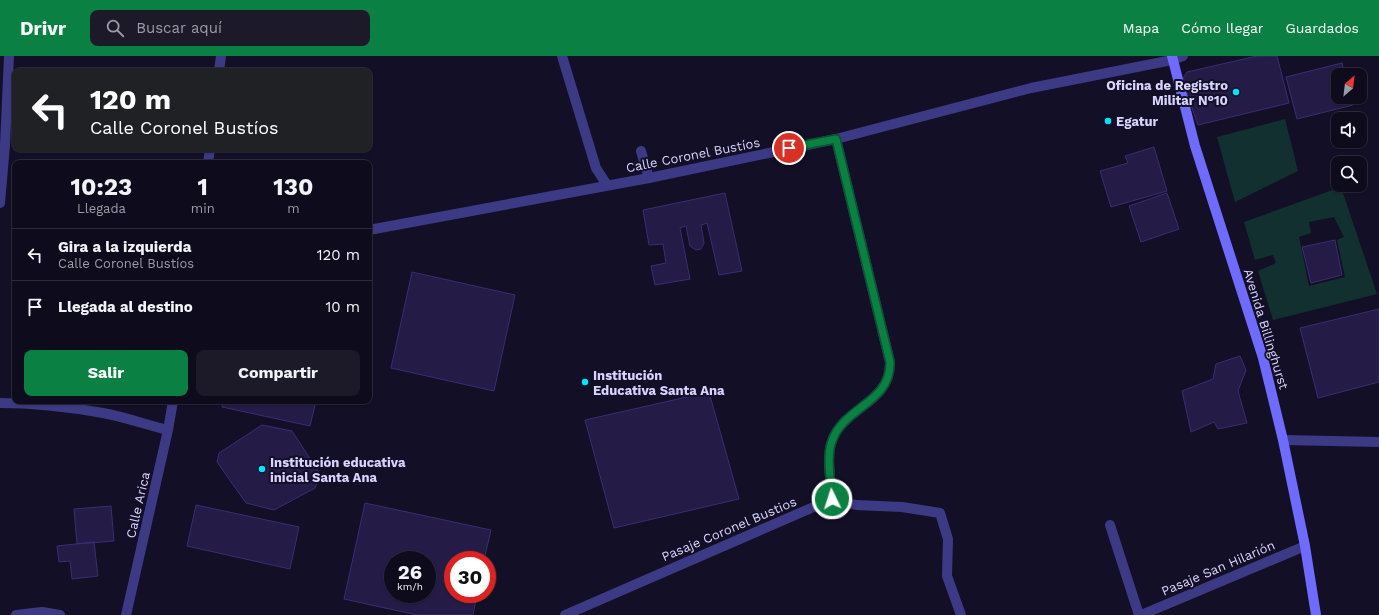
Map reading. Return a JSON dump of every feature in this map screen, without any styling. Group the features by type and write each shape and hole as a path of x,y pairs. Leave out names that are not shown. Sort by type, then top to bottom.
{"street":[{"path":"0,201 5,145 9,56"},
{"path":"219,68 221,56"},
{"path":"562,56 596,168 607,185"},
{"name":"Calle Coronel Bustíos","path":"372,229 649,178 836,139 1031,88 1183,56"},
{"name":"Avenida Billinghurst","path":"1172,58 1194,146 1263,358 1283,440 1305,546 1316,615"},
{"path":"836,139 890,362 890,370 888,377 880,391 842,423 835,432 829,449 832,499 856,505 902,507 940,513 948,539 947,576 961,615"},
{"path":"641,150 649,178"},
{"path":"0,403 12,403"},
{"path":"30,404 104,413 168,430"},
{"name":"Calle Arica","path":"126,615 168,430 172,404"},
{"path":"1283,440 1379,442"},
{"name":"Pasaje Coronel Bustios","path":"565,615 832,499"},
{"path":"1110,525 1140,615"},
{"name":"Pasaje San Hilarión","path":"1140,615 1305,546"},
{"path":"16,615 42,612 60,615"}],"green space":[{"path":"1285,119 1298,171 1235,202 1217,137"},
{"path":"1331,191 1331,192 1343,192 1377,294 1273,320 1258,271 1276,263 1273,255 1255,260 1244,222","holes":["1334,217 1344,237 1337,240 1345,277 1309,286 1299,237 1311,233 1309,222"]}],"building":[{"name":"Oficina de Registro Militar N°10","path":"1257,56 1277,56 1289,103 1198,125 1182,80 1187,72"},
{"path":"1342,63 1343,68 1331,68 1331,104 1353,105 1297,119 1286,77"},
{"path":"1154,147 1167,191 1111,207 1100,171 1128,163 1125,156"},
{"path":"725,193 742,271 719,275 707,223 701,225 704,243 701,249 696,250 690,246 686,226 680,228 690,279 655,285 651,266 666,263 663,244 649,245 643,210"},
{"path":"1167,193 1179,229 1141,242 1129,206"},
{"path":"1335,240 1342,275 1311,283 1302,247"},
{"path":"412,272 515,295 494,391 391,368"},
{"path":"1379,309 1379,382 1318,398 1300,328"},
{"path":"1240,356 1246,370 1238,391 1247,423 1218,429 1214,422 1191,432 1182,391 1213,379 1216,364"},
{"path":"709,392 739,499 614,528 585,420"},
{"path":"222,404 315,404 310,426 222,407"},
{"path":"262,425 292,431 320,474 315,488 274,510 246,503 217,462 219,453"},
{"path":"365,503 491,530 486,551 444,551 444,603 475,603 473,615 417,615 344,599"},
{"path":"196,505 299,527 290,569 187,546"},
{"path":"111,506 114,541 77,544 74,509"},
{"path":"94,542 98,576 72,579 70,561 59,562 57,546"}],"place":[{"name":"Oficina de Registro Militar N°10","path":"1236,92"},
{"name":"Egatur","path":"1108,121"},
{"name":"Institución Educativa Santa Ana","path":"585,382"},
{"name":"Institución educativa inicial Santa Ana","path":"262,469"}],"route":[{"path":"789,148 836,139 890,362 890,370 884,387 877,395 842,423 835,432 829,449 832,499"}]}
